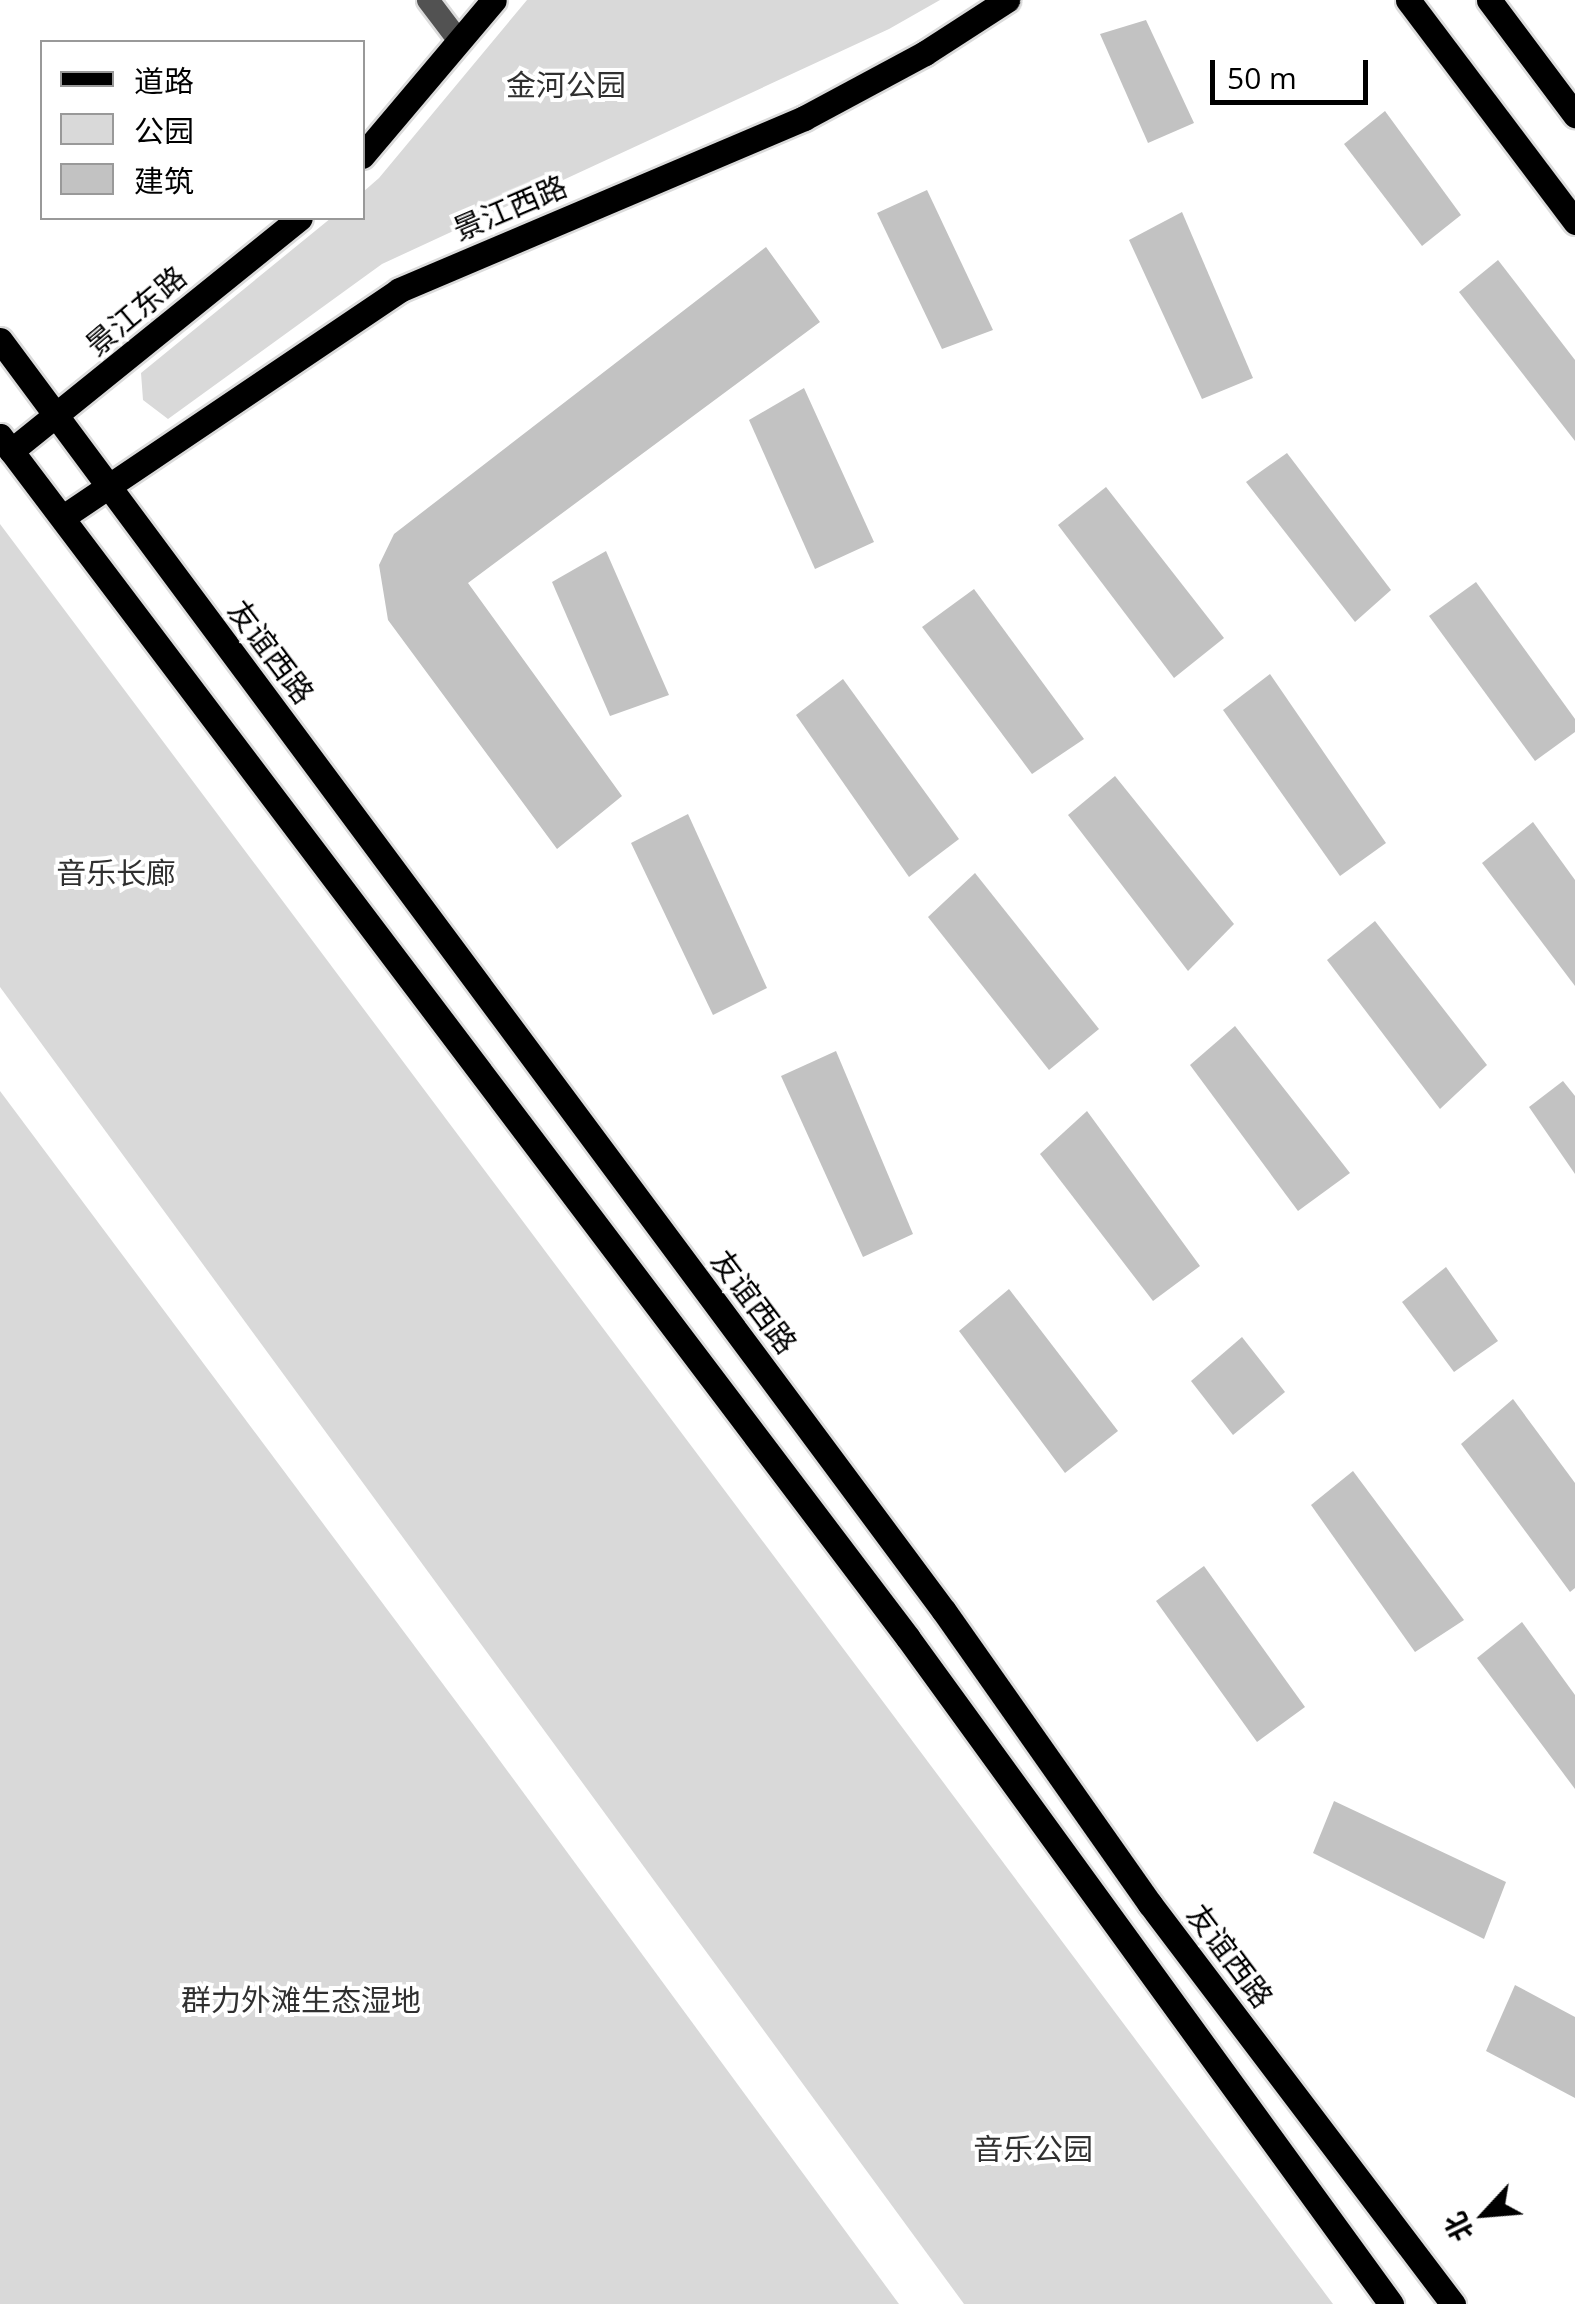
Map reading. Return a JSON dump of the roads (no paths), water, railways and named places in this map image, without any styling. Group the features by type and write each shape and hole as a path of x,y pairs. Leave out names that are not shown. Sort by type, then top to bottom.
{"main road":[{"path":"365,152 494,0"},
{"name":"景江西路","path":"63,518 399,290 804,118 925,54 1007,0"},
{"path":"1408,0 1575,222"},
{"path":"1488,0 1575,115"},
{"name":"景江东路","path":"6,444 60,416 298,220"},
{"name":"友谊西路","path":"0,340 932,1596 1150,1904 1453,2304"},
{"path":"6,444 886,1608 1391,2304"}],"street":[{"path":"428,0 459,41"}],"park label":[{"name":"金河公园","path":"566,85"},
{"name":"音乐长廊","path":"116,873"},
{"name":"群力外滩生态湿地","path":"301,2000"},
{"name":"音乐公园","path":"1033,2149"}]}
